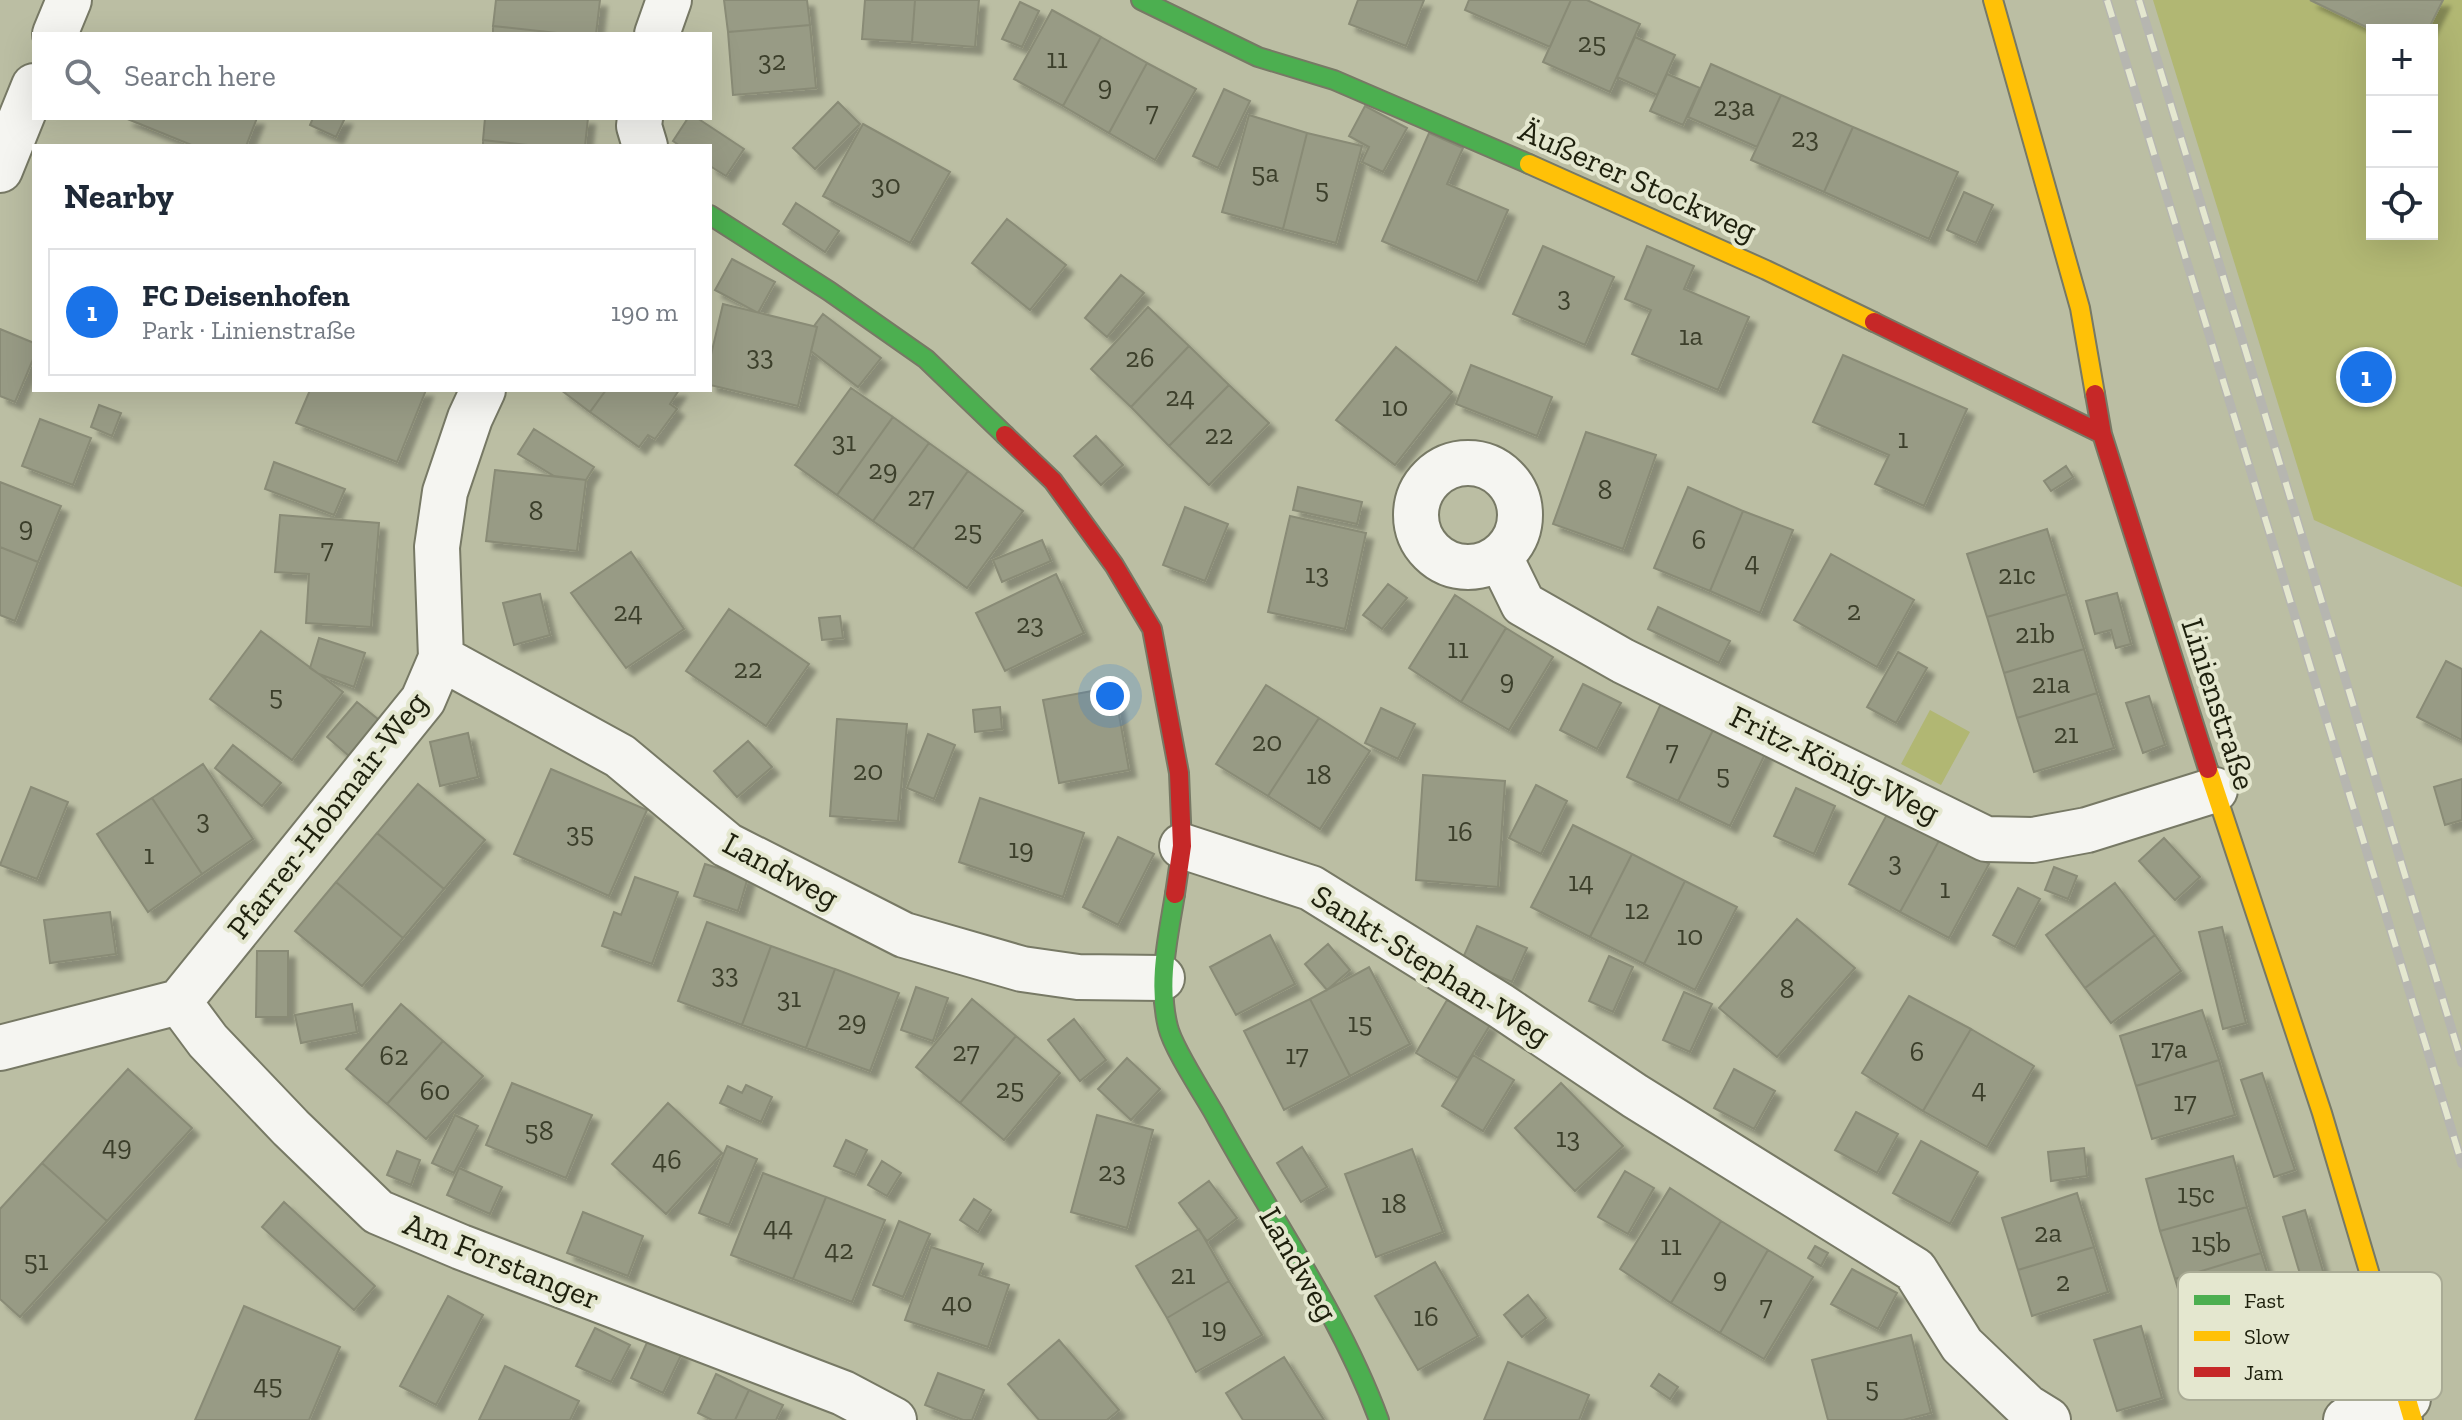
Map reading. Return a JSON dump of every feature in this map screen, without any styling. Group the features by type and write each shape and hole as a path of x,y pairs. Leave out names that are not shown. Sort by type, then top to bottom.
{"street":[{"path":"56,32 69,0"},
{"path":"658,32 669,0"},
{"name":"Äußerer Stockweg","path":"1141,0 1258,57 1334,80 1420,116 1766,270 2102,434"},
{"name":"Linienstraße","path":"1993,0 2080,308 2102,434 2322,1113 2369,1272"},
{"path":"0,170 32,91"},
{"path":"640,120 644,144"},
{"path":"712,216 829,291 926,359 1053,481 1114,565 1152,629 1179,773 1182,846"},
{"name":"Pfarrer-Hobmair-Weg","path":"179,1002 423,700 441,658 437,547 445,492 482,392"},
{"name":"Fritz-König-Weg","path":"1500,557 1523,604 1623,661 1986,839 2033,840 2087,830 2215,790"},
{"name":"Landweg","path":"441,658 620,756 727,845 904,935 1022,969 1078,977 1162,978"},
{"name":"Landweg","path":"1182,846 1162,978 1168,1029 1235,1153 1305,1270 1366,1385 1379,1420"},
{"name":"Sankt-Stephan-Weg","path":"1182,846 1311,888 1915,1270 1962,1345 2027,1407 2048,1420"},
{"path":"0,1048 179,1002"},
{"name":"Am Forstanger","path":"179,1002 208,1041 291,1128 378,1212 461,1247 843,1393 894,1420"},
{"path":"2346,1420 2410,1410"}],"green space":[{"path":"2153,0 2462,0 2462,587 2314,520"},
{"path":"1930,710 1970,732 1941,785 1901,764"}],"building":[{"path":"496,0 600,0 596,32 548,32 493,26"},
{"path":"724,0 807,0 810,25 728,32"},
{"path":"865,0 915,0 912,42 862,39"},
{"path":"915,0 979,0 975,47 912,42"},
{"path":"1358,0 1424,0 1406,46 1349,24"},
{"path":"1469,0 1571,0 1550,47 1465,10"},
{"path":"1571,0 1587,0 1640,24 1610,92 1543,62"},
{"path":"2310,0 2443,0 2431,24 2366,24 2366,27"},
{"path":"1020,2 1039,11 1022,47 1002,39"},
{"path":"1052,10 1101,37 1063,106 1014,79"},
{"path":"810,25 816,88 733,95 728,32"},
{"path":"493,26 548,32 493,32"},
{"path":"1101,37 1147,63 1109,133 1063,106"},
{"path":"1635,37 1675,55 1657,95 1617,77"},
{"path":"1147,63 1196,89 1155,160 1109,133"},
{"path":"1711,64 1781,95 1757,147 1688,117"},
{"path":"1667,74 1700,88 1683,125 1650,111"},
{"path":"1224,89 1250,101 1218,168 1193,156"},
{"path":"1781,95 1853,127 1824,192 1751,160"},
{"path":"838,102 860,124 815,169 793,148"},
{"path":"1365,106 1407,128 1383,172 1362,162 1369,147 1349,136"},
{"path":"1249,115 1307,133 1283,229 1222,212"},
{"path":"130,120 256,120 247,144 189,144"},
{"path":"312,120 344,120 336,137 310,125"},
{"path":"485,120 588,120 585,144 519,144 483,140"},
{"path":"687,120 700,120 744,149 726,176 712,167 712,144 677,144 673,141"},
{"path":"863,124 950,172 910,243 823,196"},
{"path":"1853,127 1958,172 1929,239 1824,192"},
{"path":"1307,133 1362,146 1336,243 1283,229"},
{"path":"1429,133 1463,148 1447,184 1508,210 1477,282 1382,241"},
{"path":"483,140 519,144 483,144"},
{"path":"1964,192 1993,205 1976,243 1947,230"},
{"path":"796,203 839,231 825,252 783,224"},
{"path":"1007,219 1066,265 1030,310 972,263"},
{"path":"1543,246 1614,277 1585,345 1513,314"},
{"path":"1647,246 1694,266 1684,289 1749,317 1718,390 1632,354 1651,310 1625,299"},
{"path":"732,259 775,282 758,313 715,290"},
{"path":"1121,275 1144,293 1107,337 1085,318"},
{"path":"723,304 817,327 798,406 712,385 712,351"},
{"path":"1148,307 1189,346 1131,407 1091,369"},
{"path":"823,314 881,358 858,387 811,351 817,327 814,326"},
{"path":"0,329 32,342 32,362 15,402 0,396"},
{"path":"1189,346 1229,385 1169,446 1131,407"},
{"path":"1396,347 1452,392 1395,465 1336,420"},
{"path":"1843,355 1967,409 1924,506 1875,484 1889,455 1813,422"},
{"path":"1471,365 1552,397 1537,436 1456,404"},
{"path":"1229,385 1269,423 1209,485 1169,446"},
{"path":"851,388 893,417 837,495 795,465"},
{"path":"309,392 425,392 397,462 296,423"},
{"path":"564,392 605,392 590,412"},
{"path":"605,392 678,392 670,404 677,409 655,439 648,435 639,447 590,412"},
{"path":"99,405 121,413 112,436 91,427"},
{"path":"893,417 929,443 873,521 837,495"},
{"path":"40,419 91,438 73,485 22,466"},
{"path":"534,429 594,467 586,480 554,476 518,454"},
{"path":"1586,432 1656,455 1623,549 1553,524"},
{"path":"1096,436 1123,465 1101,485 1074,456"},
{"path":"929,443 968,471 913,549 873,521"},
{"path":"274,462 345,489 334,515 265,489"},
{"path":"2066,466 2073,477 2051,491 2044,481"},
{"path":"495,470 586,480 577,551 486,541"},
{"path":"968,471 1023,511 967,588 913,549"},
{"path":"0,482 61,506 38,562 0,547"},
{"path":"1298,487 1362,502 1357,524 1293,510"},
{"path":"1688,487 1743,511 1710,591 1654,568"},
{"path":"1185,507 1228,524 1205,581 1163,565"},
{"path":"1743,511 1793,530 1760,613 1710,591"},
{"path":"280,515 379,523 371,627 306,623 309,574 275,572"},
{"path":"1290,516 1366,533 1345,629 1268,612"},
{"path":"2047,529 2067,594 1987,617 1967,554"},
{"path":"1042,540 1051,561 1002,582 993,560"},
{"path":"0,547 38,562 15,621 0,615"},
{"path":"631,552 684,629 626,668 571,593"},
{"path":"1831,554 1914,600 1877,667 1794,620"},
{"path":"1056,574 1084,633 1005,671 976,613"},
{"path":"1388,584 1407,598 1382,629 1363,615"},
{"path":"2117,593 2131,644 2116,648 2111,630 2095,634 2086,601"},
{"path":"540,594 550,635 514,645 503,603"},
{"path":"2067,594 2084,649 2004,673 1987,617"},
{"path":"1455,595 1506,628 1461,702 1409,668"},
{"path":"1658,607 1730,641 1719,663 1648,629"},
{"path":"729,609 809,664 766,726 686,671"},
{"path":"840,616 843,638 822,640 819,618"},
{"path":"1506,628 1553,657 1509,730 1461,702"},
{"path":"261,631 343,692 292,760 210,699"},
{"path":"319,638 365,653 354,687 310,668"},
{"path":"2084,649 2097,693 2017,718 2004,673"},
{"path":"1898,652 1927,668 1896,723 1867,707"},
{"path":"2446,661 2462,669 2462,740 2417,717"},
{"path":"1583,684 1621,703 1597,749 1560,730"},
{"path":"1266,685 1319,718 1268,796 1216,764"},
{"path":"1114,687 1129,770 1059,783 1043,700"},
{"path":"2097,693 2114,748 2034,772 2017,718"},
{"path":"2149,696 2165,745 2143,753 2126,703"},
{"path":"1664,697 1717,722 1678,801 1627,777"},
{"path":"357,702 379,720 349,756 327,737"},
{"path":"1000,707 1002,729 975,732 973,710"},
{"path":"1381,708 1415,724 1398,759 1365,743"},
{"path":"1319,718 1370,751 1320,829 1268,796"},
{"path":"837,719 907,724 898,821 830,816"},
{"path":"1717,722 1768,748 1730,826 1678,801"},
{"path":"468,733 478,777 440,786 430,742"},
{"path":"928,734 955,745 934,799 907,788"},
{"path":"748,741 772,767 737,797 714,771"},
{"path":"233,745 281,783 262,806 215,768"},
{"path":"203,764 253,839 202,874 152,798"},
{"path":"551,769 647,810 609,896 514,854"},
{"path":"1423,775 1505,781 1498,887 1416,880"},
{"path":"2462,779 2462,820 2445,825 2434,787"},
{"path":"418,784 485,840 444,889 377,833"},
{"path":"1536,785 1567,801 1541,854 1509,838"},
{"path":"31,787 68,802 37,879 0,865"},
{"path":"1796,788 1835,806 1814,854 1774,836"},
{"path":"152,798 202,874 148,912 97,834"},
{"path":"980,798 1084,833 1063,897 959,862"},
{"path":"1890,809 1941,837 1900,912 1849,884"},
{"path":"1573,825 1632,854 1590,937 1531,907"},
{"path":"377,833 444,889 403,938 336,882"},
{"path":"1118,837 1154,854 1118,925 1083,907"},
{"path":"1941,837 1989,864 1949,938 1900,912"},
{"path":"2164,838 2200,877 2175,900 2139,861"},
{"path":"1632,854 1685,881 1644,964 1590,937"},
{"path":"705,864 748,877 738,911 694,896"},
{"path":"2054,867 2077,876 2068,899 2045,890"},
{"path":"635,877 678,892 652,964 602,946 614,912 621,915"},
{"path":"1685,881 1737,907 1695,990 1644,964"},
{"path":"336,882 403,938 362,986 295,931"},
{"path":"2115,883 2155,935 2085,988 2046,935"},
{"path":"2018,888 2040,899 2015,947 1993,935"},
{"path":"110,912 116,954 50,963 44,920"},
{"path":"1797,919 1855,968 1777,1057 1719,1008"},
{"path":"707,922 771,946 742,1025 678,1001"},
{"path":"1477,926 1527,948 1512,982 1462,960"},
{"path":"2222,927 2246,1023 2223,1029 2199,932"},
{"path":"1270,935 1295,984 1236,1015 1210,967"},
{"path":"2155,935 2181,971 2111,1023 2085,988"},
{"path":"1328,944 1350,970 1327,990 1305,964"},
{"path":"771,946 835,969 806,1048 742,1025"},
{"path":"257,951 288,951 288,1017 256,1017"},
{"path":"1609,956 1633,967 1613,1012 1589,1001"},
{"path":"1369,967 1410,1044 1350,1076 1310,999"},
{"path":"835,969 899,993 870,1071 806,1048"},
{"path":"916,987 948,998 933,1041 901,1030"},
{"path":"1684,992 1712,1004 1690,1052 1663,1040"},
{"path":"1909,996 1971,1029 1923,1111 1862,1073"},
{"path":"972,999 1016,1036 960,1103 916,1067"},
{"path":"1310,999 1350,1076 1284,1110 1244,1031"},
{"path":"1447,1000 1490,1025 1458,1078 1416,1053"},
{"path":"352,1004 357,1032 301,1043 295,1015"},
{"path":"401,1004 443,1041 387,1104 346,1069"},
{"path":"2202,1010 2219,1060 2136,1086 2120,1036"},
{"path":"1074,1019 1106,1060 1080,1081 1048,1040"},
{"path":"1971,1029 2034,1066 1987,1147 1923,1111"},
{"path":"1016,1036 1060,1073 1004,1140 960,1103"},
{"path":"443,1041 483,1076 426,1139 387,1104"},
{"path":"1473,1055 1514,1080 1483,1131 1442,1106"},
{"path":"1127,1058 1160,1089 1131,1120 1098,1089"},
{"path":"2219,1060 2235,1115 2152,1139 2136,1086"},
{"path":"128,1069 192,1128 107,1221 42,1163"},
{"path":"1734,1069 1775,1091 1754,1129 1714,1108"},
{"path":"2262,1073 2295,1170 2274,1177 2241,1080"},
{"path":"512,1083 592,1115 566,1178 486,1145"},
{"path":"1561,1083 1623,1146 1575,1191 1515,1128"},
{"path":"746,1085 772,1097 761,1122 720,1103 728,1086 742,1093"},
{"path":"668,1103 722,1153 666,1214 612,1164"},
{"path":"1856,1112 1898,1134 1877,1173 1835,1150"},
{"path":"455,1115 478,1126 454,1173 432,1163"},
{"path":"1097,1115 1153,1130 1127,1228 1071,1212"},
{"path":"846,1140 867,1150 855,1175 834,1166"},
{"path":"1921,1141 1978,1172 1950,1224 1893,1193"},
{"path":"727,1146 757,1159 729,1225 699,1213"},
{"path":"1302,1147 1327,1187 1301,1202 1277,1163"},
{"path":"2084,1148 2087,1176 2051,1181 2048,1152"},
{"path":"1412,1149 1443,1232 1376,1257 1345,1174"},
{"path":"397,1151 420,1160 411,1185 387,1175"},
{"path":"2233,1156 2247,1207 2160,1231 2146,1179"},
{"path":"882,1161 901,1173 887,1196 868,1185"},
{"path":"42,1163 107,1221 20,1317 0,1299 0,1209"},
{"path":"459,1168 502,1187 490,1214 447,1195"},
{"path":"1625,1171 1654,1188 1628,1234 1598,1217"},
{"path":"763,1173 826,1197 793,1279 731,1255"},
{"path":"1209,1181 1237,1218 1207,1241 1179,1203"},
{"path":"1670,1188 1721,1221 1671,1303 1620,1269"},
{"path":"2077,1193 2094,1247 2018,1270 2002,1218"},
{"path":"826,1197 885,1220 852,1302 793,1279"},
{"path":"974,1199 991,1210 978,1232 960,1220"},
{"path":"284,1202 375,1286 354,1310 262,1227"},
{"path":"2247,1207 2261,1253 2198,1272 2178,1272 2178,1278 2175,1279 2160,1231"},
{"path":"2305,1210 2323,1272 2299,1272 2283,1217"},
{"path":"583,1212 643,1236 628,1276 567,1253"},
{"path":"899,1221 930,1234 903,1297 873,1285"},
{"path":"1721,1221 1768,1250 1720,1333 1671,1303"},
{"path":"1199,1229 1229,1281 1167,1318 1136,1266"},
{"path":"1815,1246 1828,1253 1821,1266 1808,1258"},
{"path":"931,1247 983,1264 979,1275 1009,1285 988,1347 905,1320"},
{"path":"2094,1247 2108,1292 2032,1316 2018,1270"},
{"path":"1768,1250 1813,1277 1764,1359 1720,1333"},
{"path":"2261,1253 2267,1272 2198,1272"},
{"path":"1435,1262 1478,1336 1418,1370 1375,1296"},
{"path":"1852,1269 1897,1293 1878,1329 1831,1304"},
{"path":"1229,1281 1262,1335 1196,1372 1167,1318"},
{"path":"1528,1295 1546,1318 1522,1337 1504,1315"},
{"path":"448,1296 483,1315 436,1405 400,1386"},
{"path":"244,1306 340,1347 309,1420 195,1420"},
{"path":"2141,1326 2162,1398 2117,1411 2094,1340"},
{"path":"595,1328 630,1345 611,1382 576,1366"},
{"path":"1911,1335 1931,1413 1903,1420 1828,1420 1812,1360"},
{"path":"649,1338 682,1353 663,1393 631,1378"},
{"path":"1059,1340 1119,1410 1107,1420 1039,1420 1008,1384"},
{"path":"1284,1357 1324,1420 1243,1420 1226,1393"},
{"path":"1508,1362 1589,1395 1579,1420 1484,1420"},
{"path":"505,1366 579,1401 570,1420 479,1420"},
{"path":"938,1373 984,1390 972,1420 963,1420 925,1405"},
{"path":"716,1374 749,1390 735,1420 712,1420 698,1413"},
{"path":"1659,1374 1678,1387 1670,1399 1651,1386"},
{"path":"749,1390 783,1405 776,1420 735,1420"}],"railway":[{"path":"2107,0 2462,1164"},
{"path":"2139,0 2462,1063"}],"traffic: fast":[{"path":"1141,0 1258,57 1334,80 1529,164"},
{"path":"712,216 829,291 926,359 1005,435"},
{"path":"1175,894 1163,994 1171,1036 1324,1302 1379,1420"}],"traffic: slow":[{"path":"1993,0 2080,308 2095,394"},
{"path":"1529,164 1874,322"},
{"path":"2208,769 2322,1113 2369,1272"},
{"path":"2407,1400 2413,1420"}],"traffic: jam":[{"path":"1874,322 2102,434"},
{"path":"2095,394 2102,434 2208,769"},
{"path":"1005,435 1053,481 1114,565 1152,629 1179,773 1182,846 1175,894"}],"place":[{"name":"FC Deisenhofen","path":"2366,377"}]}
